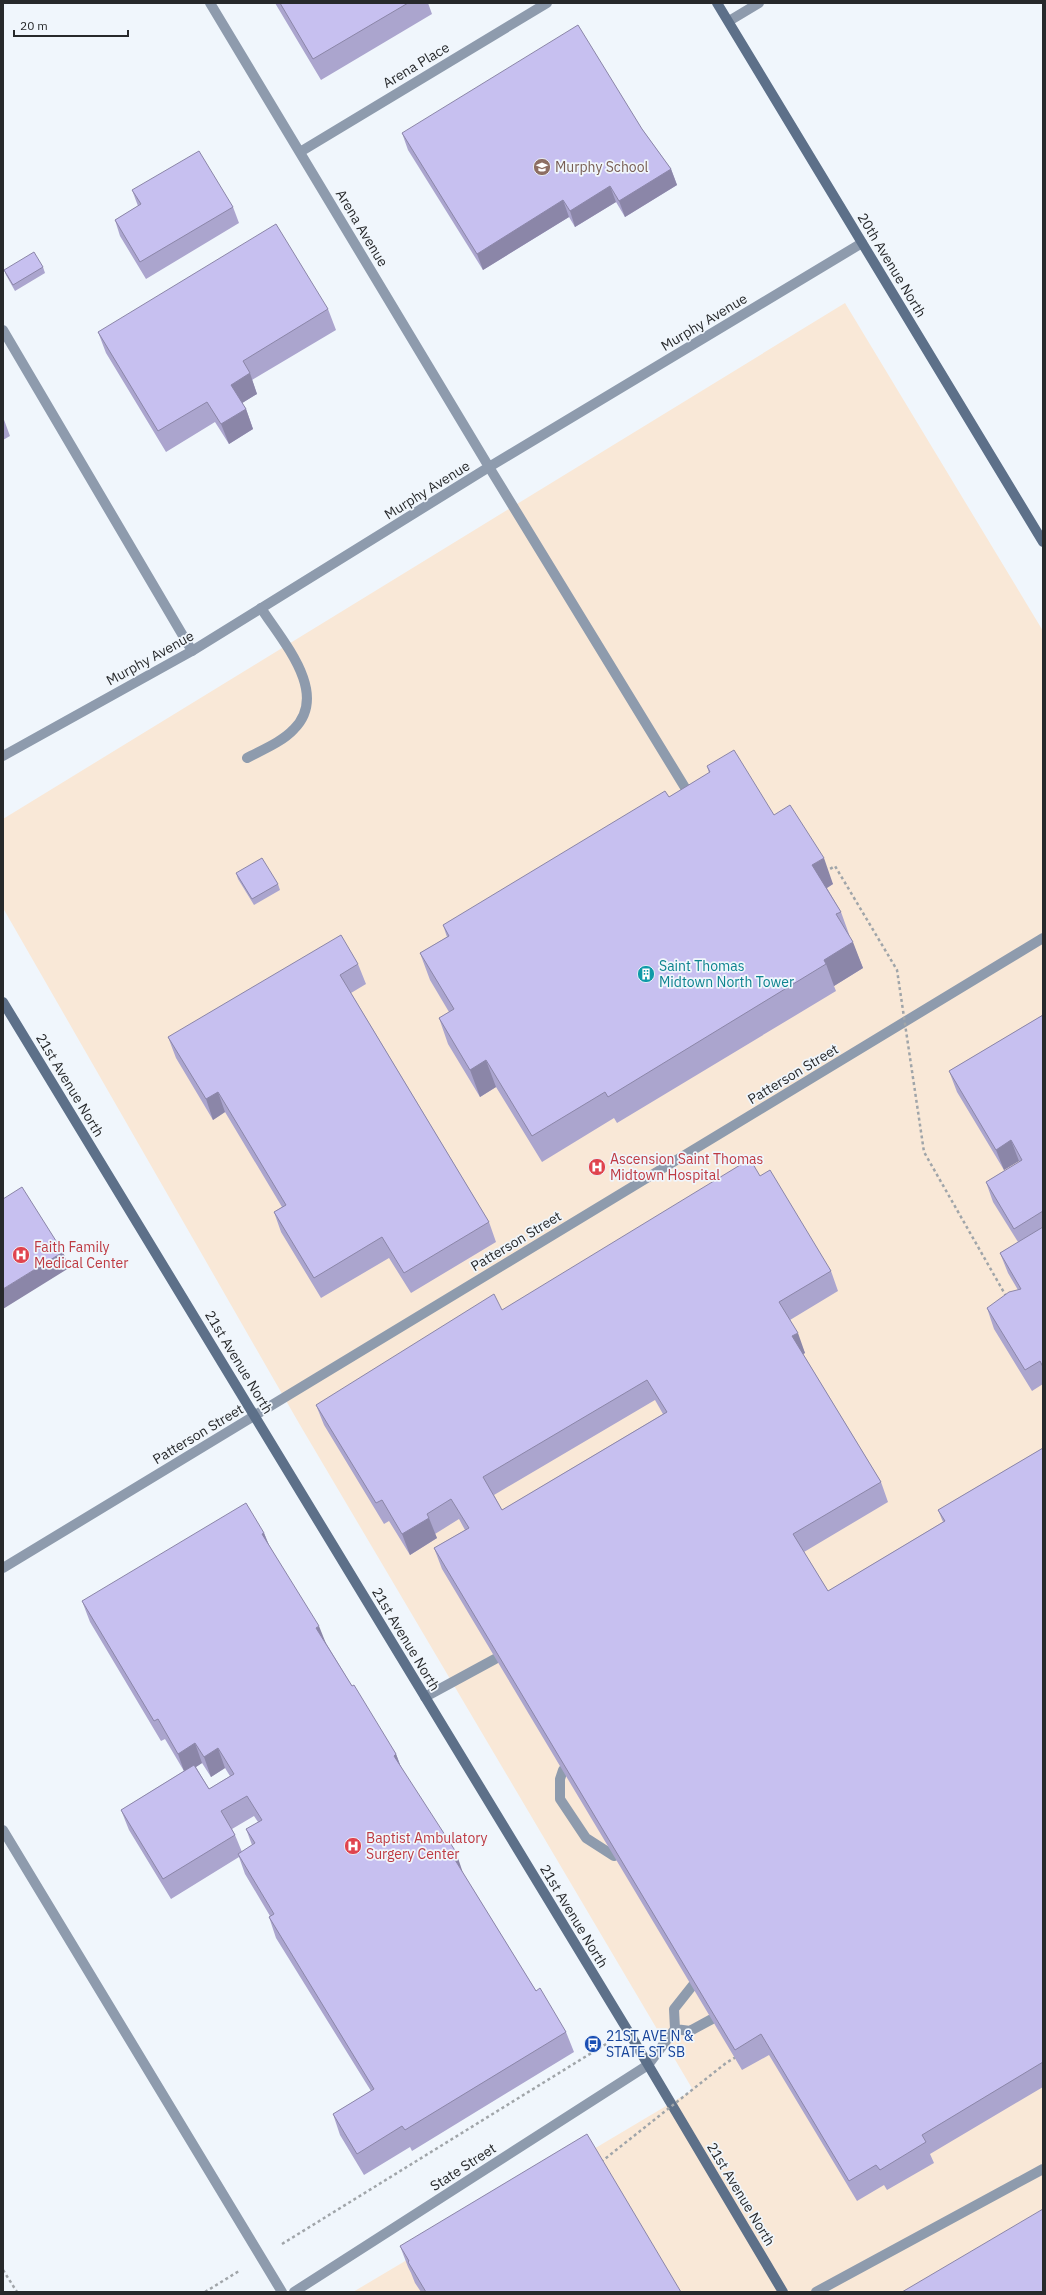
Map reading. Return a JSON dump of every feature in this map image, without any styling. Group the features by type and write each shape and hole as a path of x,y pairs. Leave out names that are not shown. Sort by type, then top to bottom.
{"main road":[{"name":"20th Avenue North","path":"717,3 1043,542"},
{"name":"21st Avenue North","path":"3,1002 628,2031 783,2292"}],"street":[{"name":"Arena Avenue","path":"210,3 489,468 699,811"},
{"name":"Arena Place","path":"300,152 547,3"},
{"path":"729,21 759,3"},
{"name":"Murphy Avenue","path":"3,756 192,651 489,468 862,243"},
{"path":"3,330 192,651"},
{"path":"247,758 293,731 302,720 308,702 304,680 296,663 261,608"},
{"name":"Patterson Street","path":"3,1568 1043,938"},
{"path":"425,1697 496,1659"},
{"path":"563,1770 560,1779 560,1799 586,1838 614,1856"},
{"path":"3,1830 282,2292"},
{"path":"648,2065 675,2029 674,2009 693,1985"},
{"path":"675,2029 690,2031 712,2018"},
{"name":"State Street","path":"294,2292 648,2065"},
{"path":"816,2292 1043,2169"}],"path":[{"path":"825,872 835,866 897,970 924,1152 1008,1300"},
{"path":"205,2292 628,2031"},
{"path":"600,2163 726,2063 739,2055"},
{"path":"3,2270 17,2292"}],"shaded area":[{"name":"Ascension Saint Thomas Midtown Hospital","path":"845,303 1043,631 1043,2292 353,2292 693,2090 300,1425 3,908 3,819"}],"building":[{"path":"280,3 408,3 313,59"},
{"name":"Murphy School","path":"578,25 642,129 671,169 619,201 610,186 570,211 563,200 477,254 402,133"},
{"path":"199,151 233,207 140,262 115,220 141,204 132,190"},
{"path":"276,224 328,309 243,361 250,373 231,385 246,409 221,424 207,402 158,431 98,332"},
{"path":"34,252 43,267 13,285 4,270"},
{"name":"Saint Thomas Midtown North Tower","path":"734,750 774,815 790,805 824,858 812,865 841,912 836,914 853,942 824,960 826,964 608,1097 605,1092 532,1136 486,1060 470,1070 439,1018 454,1009 420,953 449,936 443,925 665,791 669,797 710,772 707,766"},
{"path":"262,858 278,884 252,899 236,873"},
{"path":"341,935 358,964 340,975 489,1222 404,1273 382,1237 314,1278 274,1212 286,1205 218,1092 206,1099 168,1037"},
{"path":"1043,1015 1043,1211 1014,1229 986,1182 1022,1160 1011,1140 996,1150 949,1071"},
{"path":"750,1159 760,1176 770,1170 831,1271 779,1302 798,1333 792,1336 881,1482 793,1534 828,1591 945,1521 938,1510 1043,1448 1043,2062 922,2135 926,2142 880,2170 876,2165 849,2181 761,2034 735,2050 434,1548 469,1528 451,1499 427,1514 429,1518 402,1534 382,1500 376,1503 316,1405 494,1294 502,1310","holes":["647,1380 667,1412 502,1510 483,1477"]},
{"path":"22,1187 63,1252 3,1289 3,1199"},
{"path":"1043,1227 1043,1367 1040,1361 1025,1370 987,1308 1009,1292 1021,1289 1000,1253"},
{"name":"Baptist Ambulatory Surgery Center","path":"246,1503 264,1533 262,1534 319,1626 316,1628 352,1686 354,1685 396,1754 394,1756 456,1852 452,1855 536,1991 540,1988 566,2032 405,2130 402,2126 357,2154 333,2114 374,2089 269,1917 274,1914 238,1854 255,1843 246,1829 262,1820 247,1796 221,1811 235,1835 163,1879 121,1810 194,1765 209,1789 234,1774 218,1748 204,1757 195,1743 178,1754 158,1719 154,1721 82,1601"},
{"path":"587,2134 681,2292 426,2292 400,2246"},
{"path":"1043,2209 1043,2292 902,2292"}],"place":[{"name":"Murphy School","path":"542,167"},
{"name":"Saint Thomas Midtown North Tower","path":"646,974"},
{"name":"Ascension Saint Thomas Midtown Hospital","path":"597,1167"},
{"name":"Faith Family Medical Center","path":"21,1255"},
{"name":"Baptist Ambulatory Surgery Center","path":"353,1846"},
{"name":"21ST AVE N & STATE ST SB","path":"593,2044"}]}
